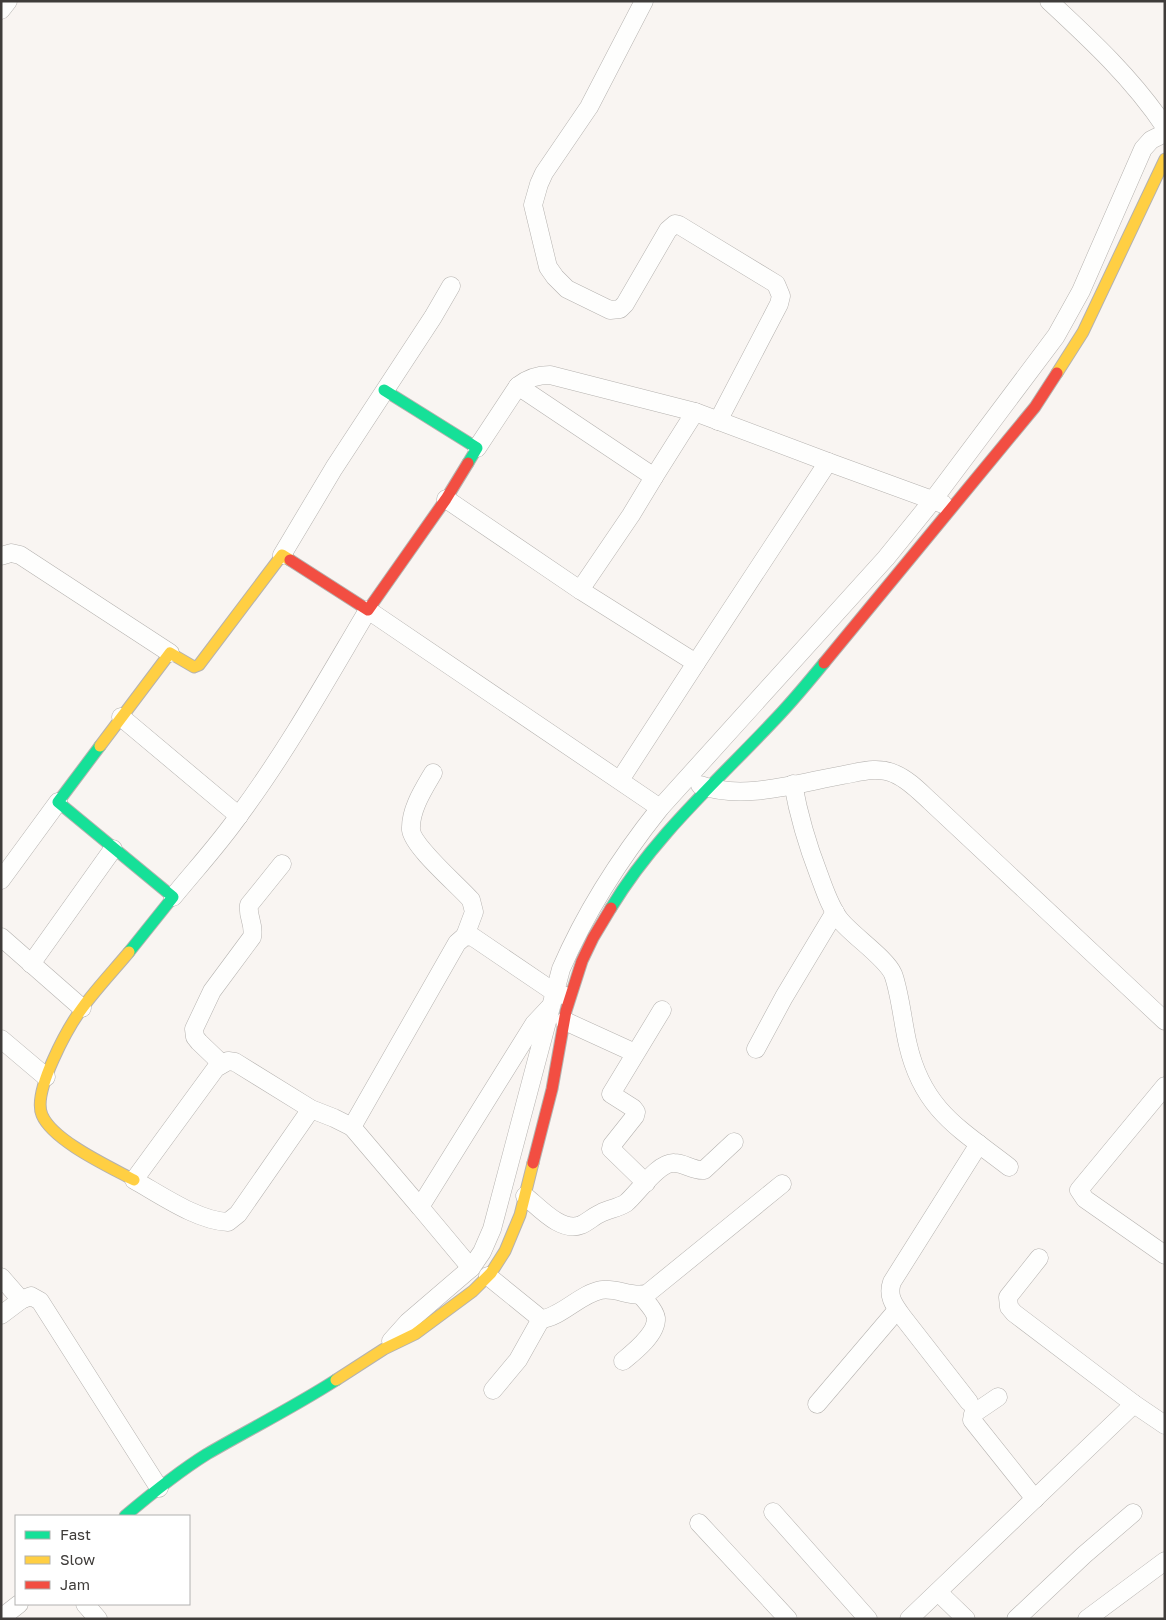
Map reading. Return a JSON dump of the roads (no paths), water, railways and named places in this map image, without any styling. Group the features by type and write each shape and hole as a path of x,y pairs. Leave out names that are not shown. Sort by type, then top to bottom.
{"street":[{"path":"1,10 8,1"},
{"path":"644,1 589,107 544,173 533,206 548,267 555,277 567,288 610,310 620,309 625,304 668,230 675,224 776,284 781,296 779,304 724,410"},
{"path":"1049,1 1109,58 1146,100 1165,127"},
{"path":"384,1349 408,1322 471,1268 482,1252 492,1229 561,969 574,939 638,836 660,808 886,558 933,500 1056,336 1081,291 1143,149 1151,140 1165,133"},
{"path":"126,1515 159,1488 206,1455 302,1402 384,1349 415,1334 473,1291 488,1276 505,1251 520,1215 552,1089 564,1021 582,961 593,938 625,885 656,845 707,788 782,712 812,678 1035,407 1083,332 1165,159"},
{"path":"1,556 11,553 20,555 170,653 194,667 200,666 282,555 334,468 433,317 450,286"},
{"path":"311,1109 238,1214 228,1222 216,1222 134,1180 66,1141 41,1114 39,1105 46,1077 82,1008 239,816 288,744 368,610 446,499 476,448 518,386 528,378 550,375 695,412 724,410 828,462 953,508"},
{"path":"518,386 654,477"},
{"path":"384,390 476,448"},
{"path":"580,590 631,515 695,412"},
{"path":"620,780 828,462"},
{"path":"446,499 580,590 696,663"},
{"path":"282,555 368,610 660,808"},
{"path":"1,880 170,653"},
{"path":"791,663 812,678"},
{"path":"121,717 239,816"},
{"path":"685,780 707,788 746,792 874,770 888,771 902,778 931,802 1165,1021"},
{"path":"352,1127 457,943 465,936 474,912 471,900 420,848 412,833 411,828 417,804 433,773"},
{"path":"793,784 798,814 807,844 835,912 855,936 892,973 908,1047 925,1091 938,1110 954,1125 1008,1167"},
{"path":"58,802 173,897"},
{"path":"31,964 113,848"},
{"path":"222,1064 195,1037 194,1029 212,991 252,937 253,928 248,912 249,905 282,864"},
{"path":"756,1049 784,997 835,912"},
{"path":"465,936 473,937 552,999 570,997"},
{"path":"1,937 82,1008"},
{"path":"420,1207 534,1024 552,999"},
{"path":"646,1183 611,1149 636,1113 635,1110 611,1094 662,1010"},
{"path":"564,1021 635,1053"},
{"path":"1,1039 46,1077"},
{"path":"134,1180 216,1068 228,1061 235,1062 311,1109 352,1127 471,1268"},
{"path":"1165,1086 1079,1190 1085,1199 1165,1254"},
{"path":"525,1196 558,1222 566,1226 580,1225 601,1212 620,1206 633,1197 656,1172 668,1163 683,1164 698,1170 704,1170 734,1142"},
{"path":"969,1402 898,1310 890,1296 890,1290 892,1282 980,1144"},
{"path":"493,1390 518,1360 541,1319 549,1317 576,1301 602,1290 615,1290 641,1295 648,1293 782,1184"},
{"path":"1038,1258 1008,1297 1009,1307 1014,1313 1134,1404 1165,1425"},
{"path":"488,1276 541,1319"},
{"path":"1,1277 21,1300"},
{"path":"623,1361 644,1343 655,1321 654,1314 641,1295"},
{"path":"1,1315 21,1300 31,1296 40,1301 159,1488"},
{"path":"817,1404 898,1310"},
{"path":"998,1397 973,1414 972,1420 1035,1499"},
{"path":"909,1619 1134,1404"},
{"path":"773,1512 868,1619"},
{"path":"1016,1619 1084,1554 1133,1512"},
{"path":"700,1523 788,1619"},
{"path":"1087,1619 1165,1561"},
{"path":"938,1592 966,1619"},
{"path":"1,1618 18,1605"},
{"path":"86,1605 98,1619"}]}
